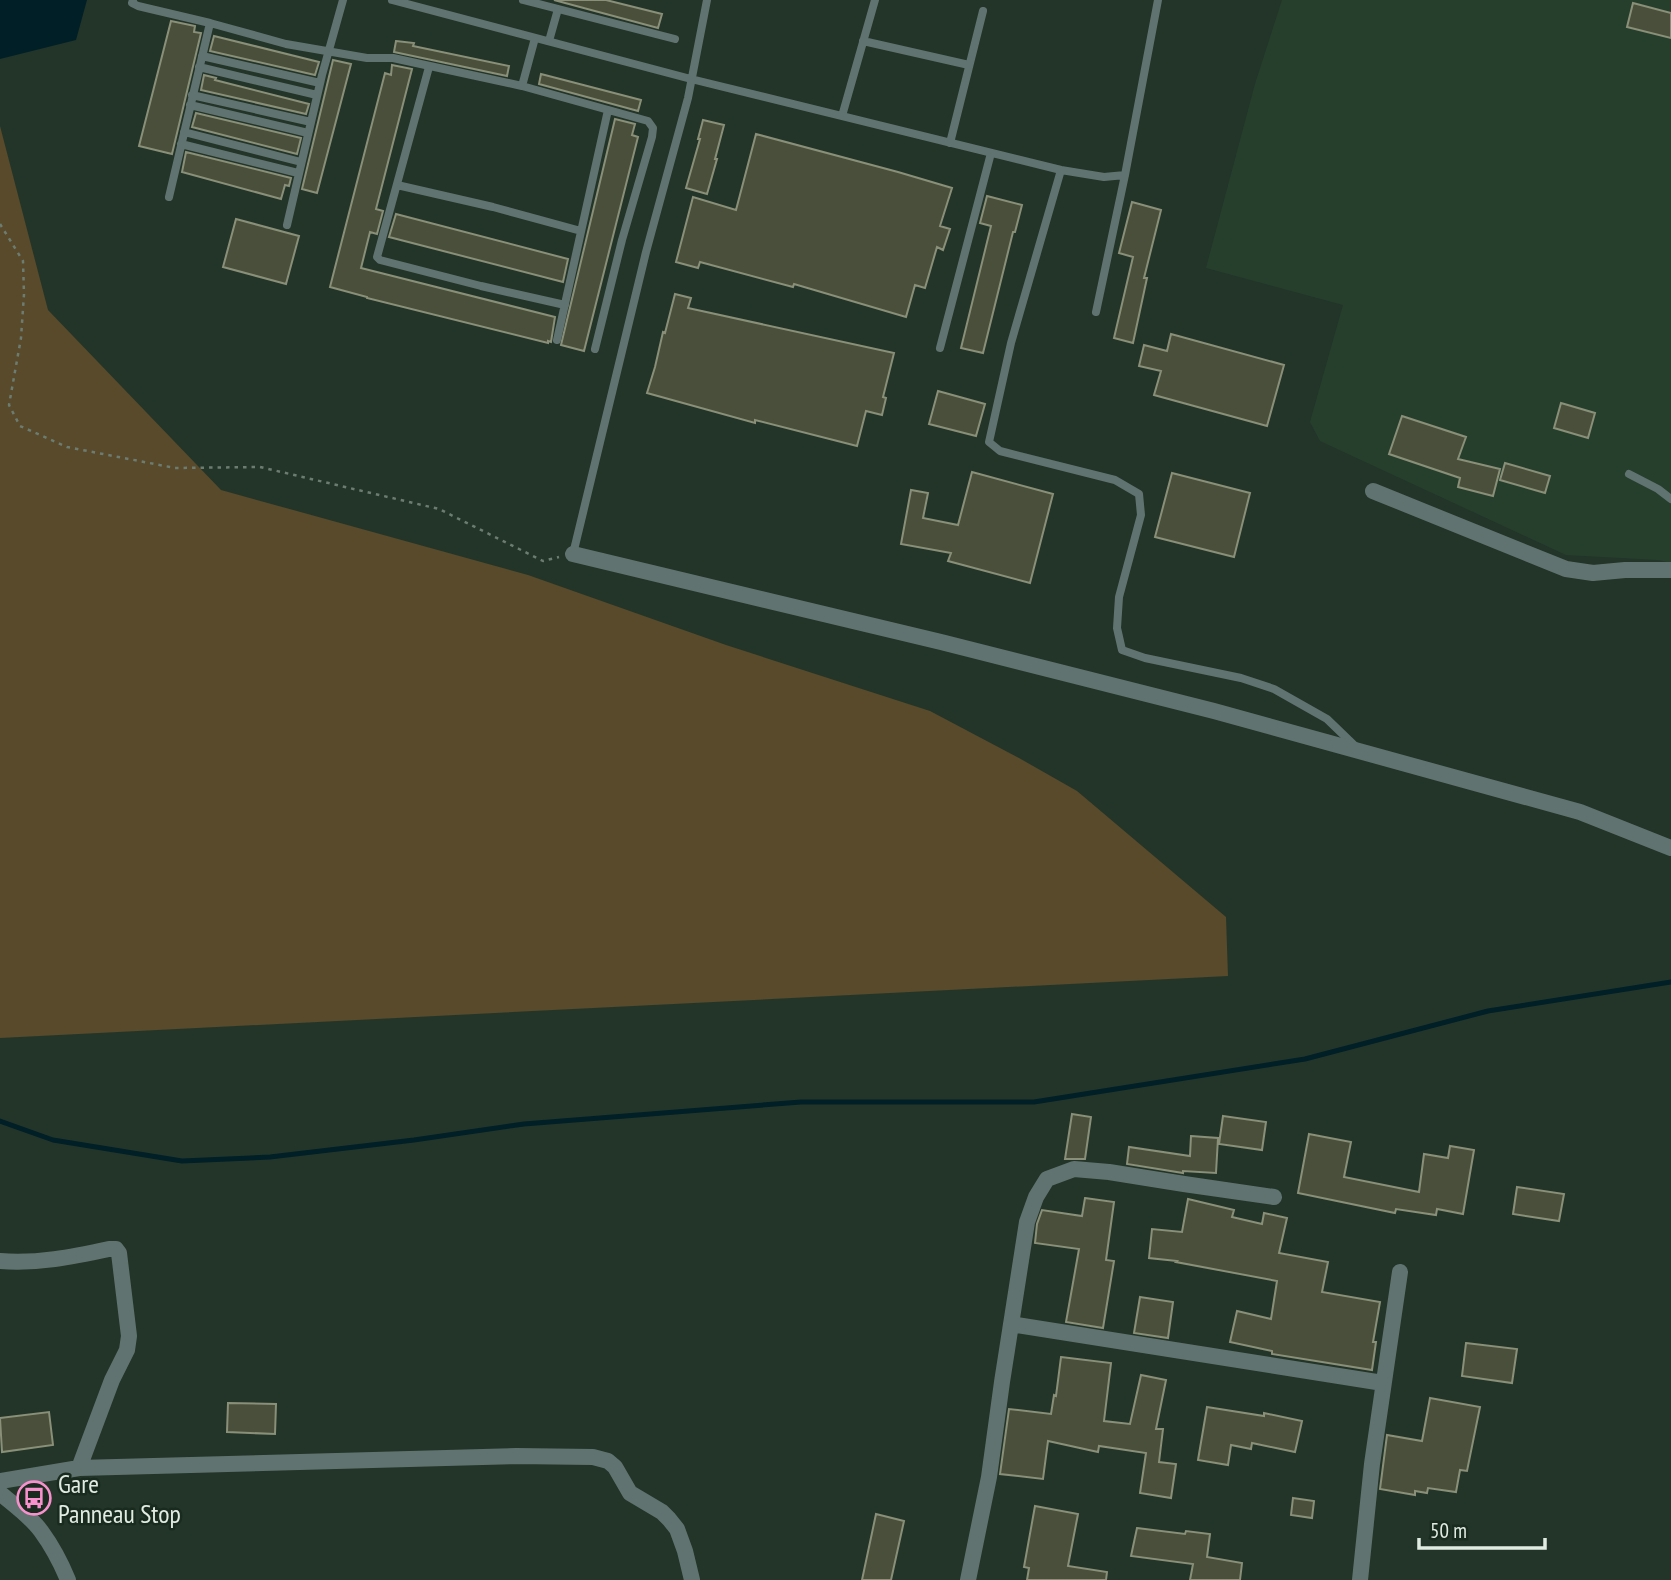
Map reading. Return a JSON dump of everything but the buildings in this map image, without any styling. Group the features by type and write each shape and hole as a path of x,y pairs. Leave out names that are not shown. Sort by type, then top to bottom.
{"street":[{"path":"1373,491 1566,569 1593,573 1671,570"},
{"path":"573,554 954,645 1214,711 1580,813 1671,848"},
{"path":"968,1580 989,1477 1027,1222 1036,1197 1047,1179 1073,1169 1110,1172 1274,1197"},
{"path":"0,1261 42,1261 109,1249 120,1253 129,1336 127,1350 112,1380 79,1468"},
{"path":"1360,1580 1372,1464 1400,1272"},
{"path":"1011,1324 1383,1382"},
{"path":"0,1481 79,1468 516,1456 593,1457 608,1461 615,1467 630,1493 670,1519 685,1551 692,1580"},
{"path":"0,1493 41,1531 68,1580"}],"lane":[{"path":"133,0 132,3 138,6 286,44 367,58 393,58 522,86 648,121 653,128 652,137 622,240 595,349"},
{"path":"287,225 317,95 343,0"},
{"path":"392,0 691,79 1061,170 1104,177 1125,175"},
{"path":"523,0 674,39"},
{"path":"842,116 875,0"},
{"path":"1096,312 1158,0"},
{"path":"573,554 691,79 704,1"},
{"path":"549,41 558,9"},
{"path":"950,143 983,11"},
{"path":"169,197 210,23"},
{"path":"522,86 534,38"},
{"path":"863,41 969,65"},
{"path":"202,56 320,83"},
{"path":"199,66 317,95"},
{"path":"429,67 377,257 481,286 565,305"},
{"path":"192,95 311,122"},
{"path":"190,106 308,133"},
{"path":"557,340 608,110"},
{"path":"184,132 301,162"},
{"path":"181,144 298,173"},
{"path":"940,348 991,153"},
{"path":"1061,170 1011,343 989,442 1000,451 1115,480 1139,494 1141,515 1119,597 1117,628 1122,650 1146,658 1241,678 1274,689 1327,719 1361,751"},
{"path":"397,185 581,231"},
{"path":"1629,474 1671,499"}],"path":[{"path":"0,224 23,261 21,338 9,405 20,426 68,447 175,468 260,467 439,509 543,561 573,554"}],"shaded area":[{"path":"1282,0 1671,0 1671,563 1566,555 1320,441 1310,422 1343,305 1206,268 1255,84"},
{"path":"0,126 48,310 221,490 528,575 726,645 930,711 1077,791 1226,917 1228,976 0,1038"}],"water":[{"path":"0,0 87,0 76,40 0,59"}],"waterway":[{"path":"0,1121 53,1140 182,1161 270,1157 524,1124 801,1102 1034,1102 1305,1059 1488,1011 1671,982"}],"place":[{"name":"Gare Panneau Stop","path":"34,1498"}]}
